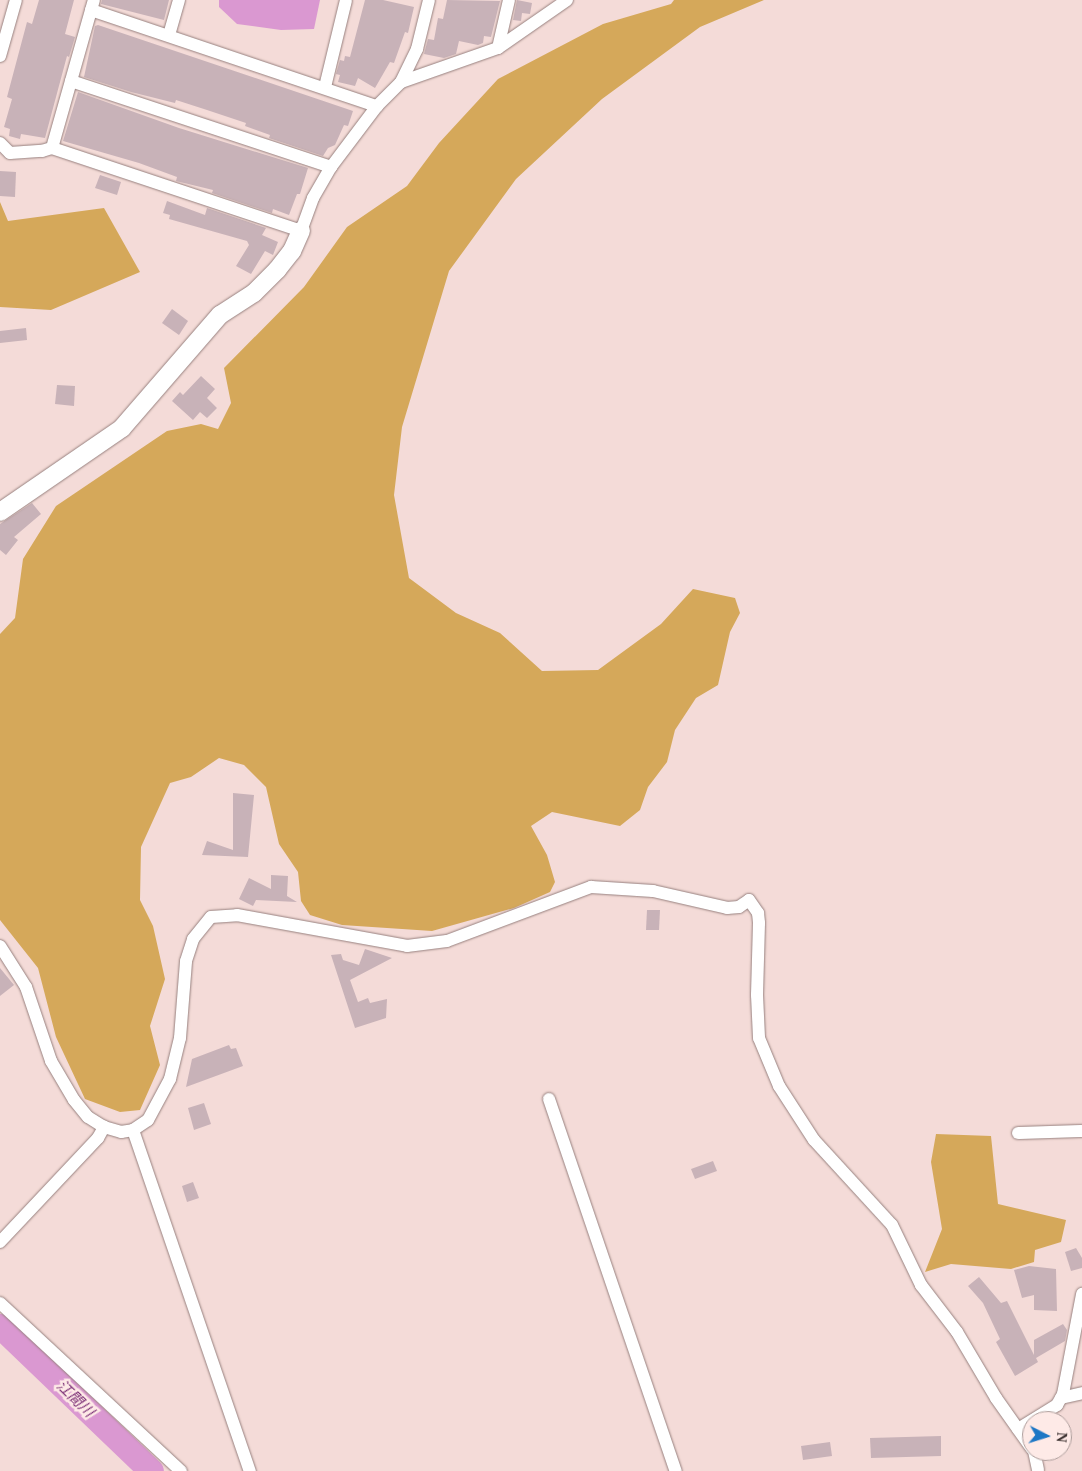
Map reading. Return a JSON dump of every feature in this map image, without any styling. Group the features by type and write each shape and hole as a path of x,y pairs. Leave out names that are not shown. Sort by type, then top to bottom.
{"street":[{"path":"0,56 16,0"},
{"path":"169,34 179,0"},
{"path":"325,87 346,0"},
{"path":"0,512 122,428 220,315 254,293 277,270 292,251 313,198 331,167 377,106 401,82 417,49 430,0"},
{"path":"498,48 509,0"},
{"path":"401,82 498,48 567,0"},
{"path":"52,148 93,5 169,34 377,106"},
{"path":"71,81 331,167"},
{"path":"0,143 10,152 42,152 52,148 301,231"},
{"path":"0,946 26,987 59,1078 88,1117 104,1127 121,1132 133,1130 148,1120 170,1079 180,1046 186,961 193,939 211,917 237,915 407,946 447,941 591,887 653,892 727,908 739,907 749,900 759,918 759,1038 779,1086 814,1140 892,1225 921,1285 957,1332 1022,1435"},
{"path":"549,1099 676,1471"},
{"path":"0,1242 98,1138 104,1127"},
{"path":"133,1130 250,1471"},
{"path":"1018,1133 1082,1130"},
{"path":"1018,1429 1058,1405 1082,1294"},
{"path":"0,1303 181,1471"},
{"path":"1061,1398 1082,1393"}],"shaded area":[{"path":"219,0 320,0 314,29 281,30 237,24 219,7"},
{"path":"674,0 764,0 700,27 602,99 516,179 449,271 402,427 394,495 409,578 456,613 500,633 542,671 598,670 661,624 693,589 735,598 740,613 730,632 718,685 696,698 675,730 667,762 648,787 640,810 620,826 552,812 531,826 547,855 555,882 550,892 514,908 432,931 342,925 310,915 301,901 298,872 279,844 266,787 244,765 219,758 191,777 170,783 141,847 140,900 153,926 165,979 150,1026 160,1065 140,1110 120,1112 85,1099 56,1037 38,968 0,920 0,634 15,618 23,559 56,506 167,431 201,424 218,429 231,403 224,368 304,287 347,227 407,186 439,143 498,79 603,24 671,4"},
{"path":"0,202 8,221 104,208 140,272 51,310 0,307"},
{"path":"936,1134 991,1136 998,1204 1066,1220 1061,1242 1035,1250 1034,1262 1011,1269 951,1264 925,1272 942,1229 931,1162"}],"building":[{"path":"39,0 74,0 65,34 75,37 69,57 67,56 45,138 21,134 20,139 9,136 10,129 4,127 12,99 7,97 27,22 32,24"},
{"path":"102,0 169,0 164,20 101,4"},
{"path":"365,0 383,0 414,7 408,33 405,32 394,63 390,62 375,88 358,78 355,86 338,82 340,75 336,74 340,60 344,61 345,56 350,57"},
{"path":"447,0 500,1 491,37 484,36 483,43 478,45 459,41 456,54 444,58 424,54 428,39 434,40 438,18 443,19"},
{"path":"517,0 532,3 530,14 522,13 521,21 513,20"},
{"path":"98,25 353,111 348,126 344,125 335,145 328,148 323,156 269,138 270,135 245,126 246,123 207,110 176,100 175,103 131,92 84,77 95,26"},
{"path":"78,92 179,128 308,168 300,194 297,194 289,215 273,209 272,213 212,193 213,190 176,181 177,177 139,163 63,141"},
{"path":"0,171 16,172 15,197 0,196"},
{"path":"100,175 121,182 117,195 95,188"},
{"path":"167,201 205,215 207,208 266,228 262,235 278,242 273,255 265,251 251,274 236,266 249,245 247,241 169,219 170,215 163,213"},
{"path":"172,309 188,321 179,335 162,323"},
{"path":"26,328 27,340 0,343 0,331"},
{"path":"201,376 215,389 207,398 217,408 207,418 200,412 193,420 172,401 180,392 183,395"},
{"path":"57,385 75,386 74,406 55,404"},
{"path":"32,503 41,514 14,537 18,540 6,555 0,550 0,524"},
{"path":"233,793 254,795 248,857 202,855 207,841 233,850"},
{"path":"271,875 288,876 287,896 297,902 256,900 253,906 239,899 249,878 271,889"},
{"path":"647,910 660,910 659,930 646,930"},
{"path":"365,949 392,958 350,980 358,1002 368,998 370,1003 387,999 386,1018 355,1028 331,955 341,954 343,960 359,965"},
{"path":"0,968 14,985 0,996"},
{"path":"229,1045 231,1049 236,1048 243,1066 186,1087 192,1059"},
{"path":"204,1103 211,1124 194,1130 188,1108"},
{"path":"713,1161 717,1171 695,1179 691,1169"},
{"path":"193,1182 199,1198 187,1202 182,1186"},
{"path":"1076,1248 1082,1258 1082,1268 1071,1271 1065,1252"},
{"path":"1029,1266 1056,1269 1057,1311 1034,1310 1034,1295 1022,1298 1014,1270"},
{"path":"979,1277 1001,1303 1007,1301 1034,1355 1034,1340 1063,1324 1067,1330 1065,1341 1036,1358 1038,1362 1015,1376 996,1342 1000,1339 983,1303 968,1286"},
{"path":"941,1436 941,1456 871,1458 870,1438"},
{"path":"830,1442 832,1456 803,1460 801,1446"}],"waterway":[{"name":"江間川","path":"0,1326 151,1471"}]}
